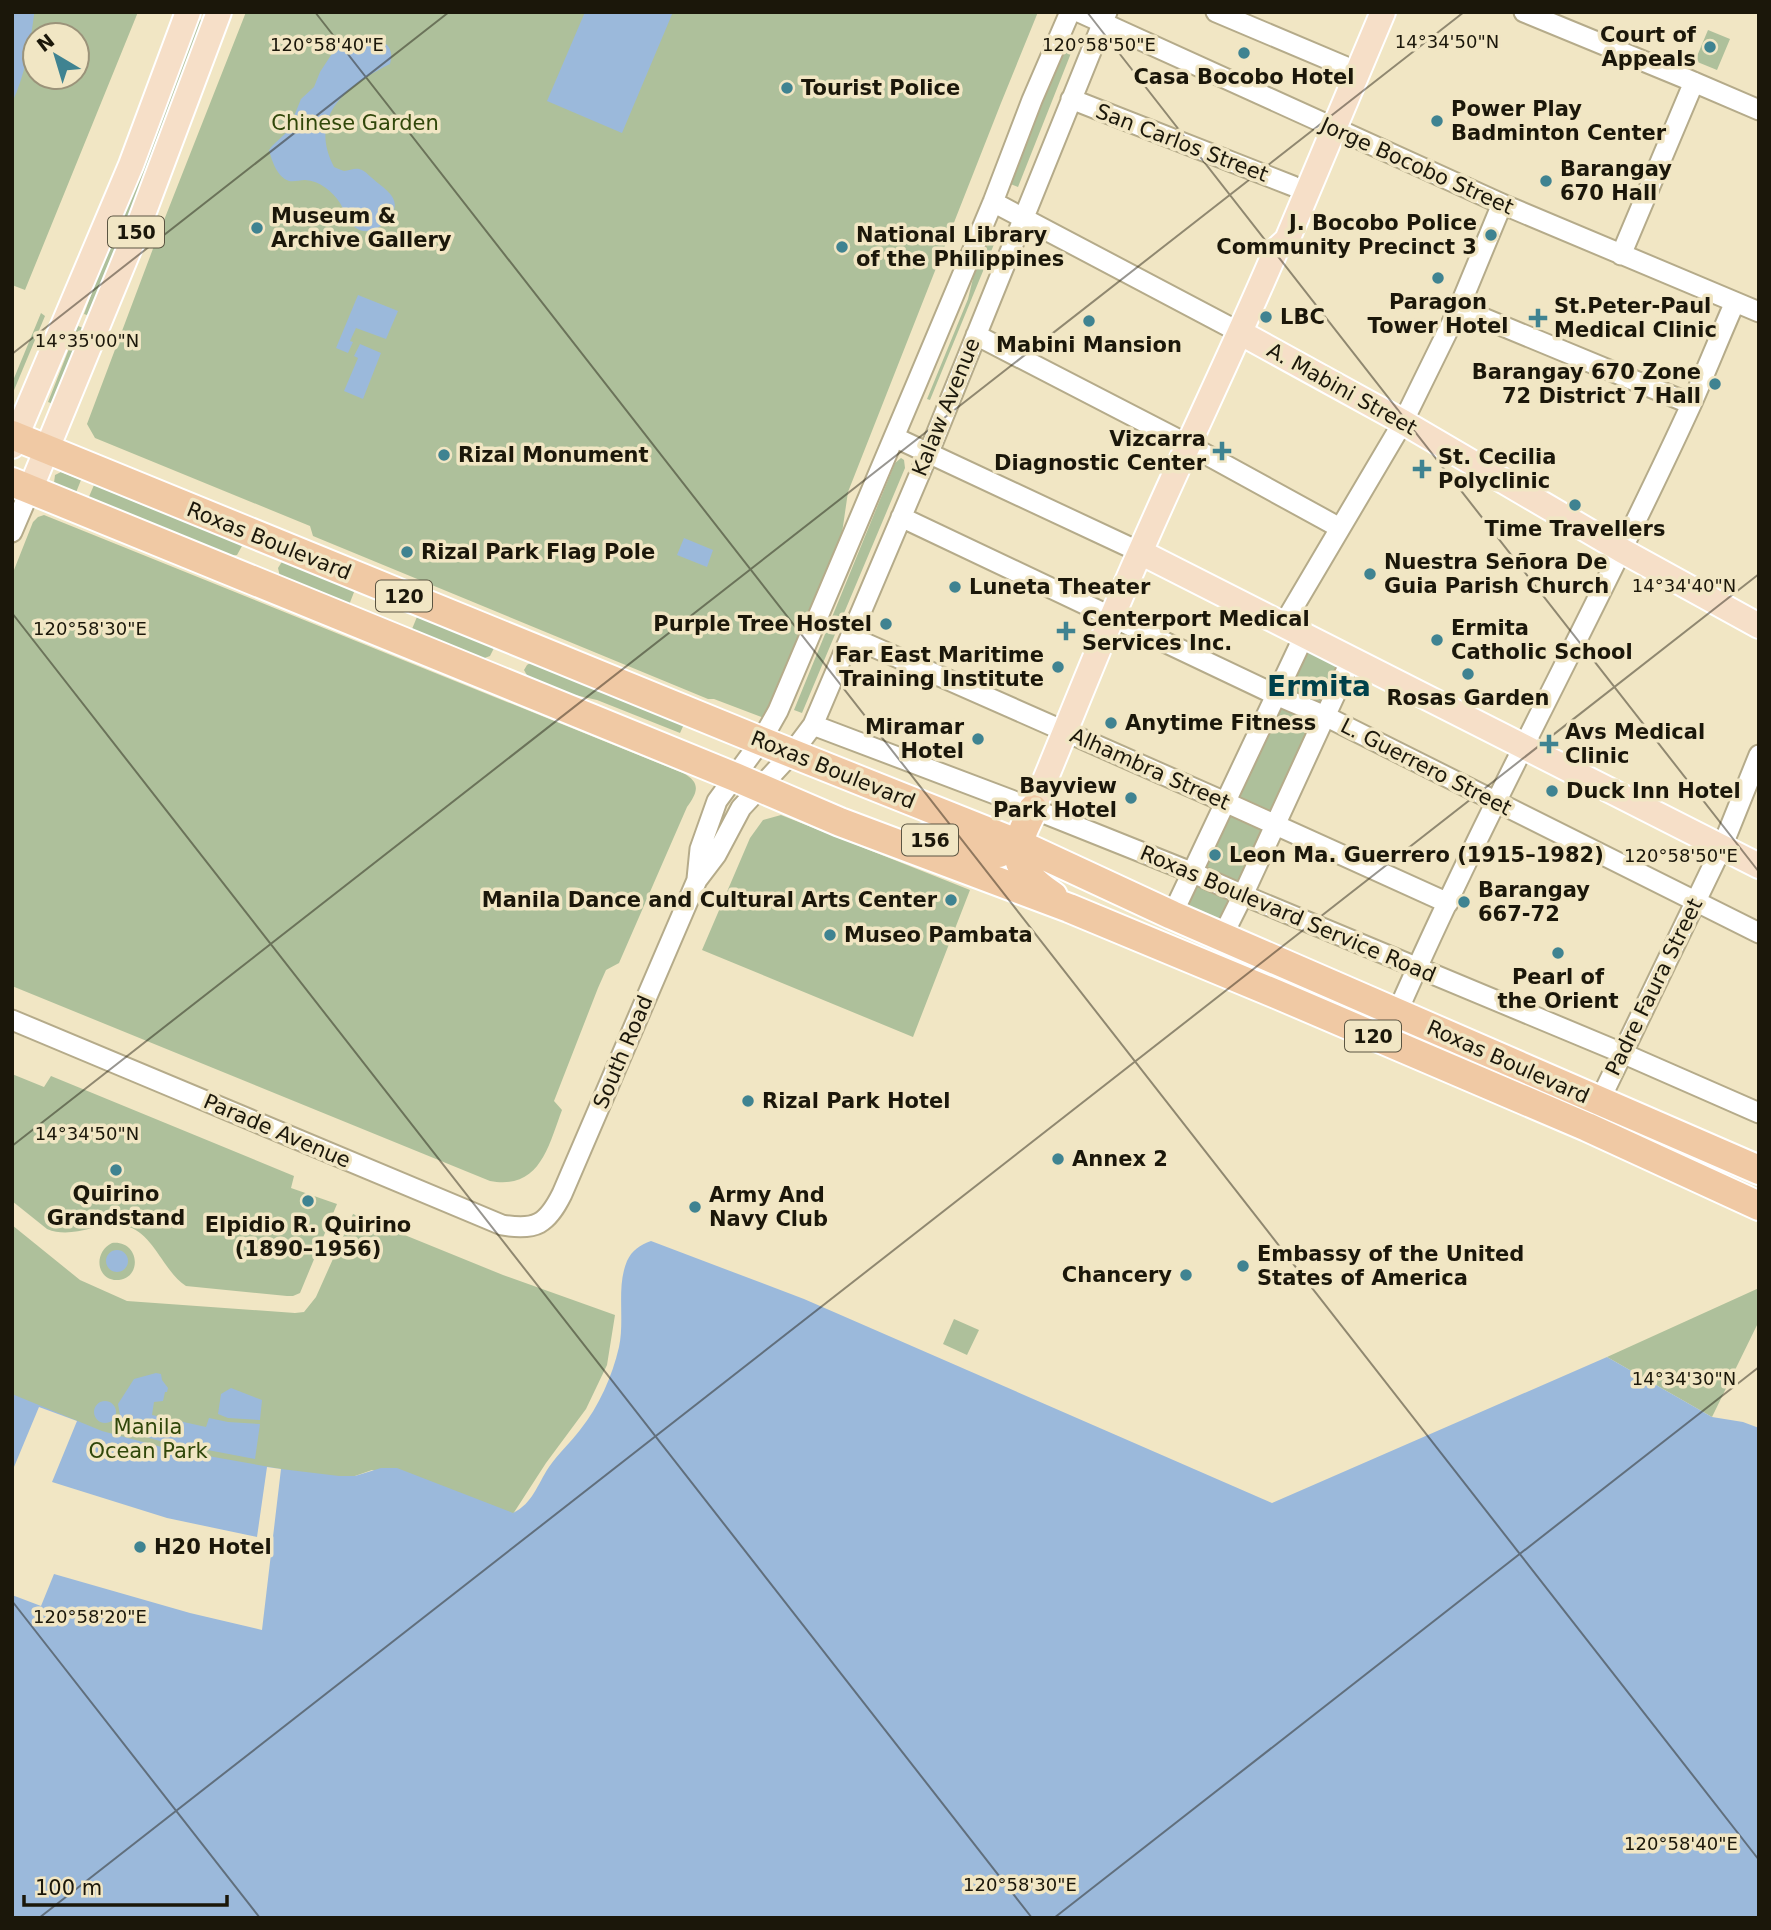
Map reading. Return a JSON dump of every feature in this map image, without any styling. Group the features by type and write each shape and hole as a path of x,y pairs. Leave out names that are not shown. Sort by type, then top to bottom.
{"highway":[{"name":"Roxas Boulevard","path":"14,439 47,450 1019,844 1172,915 1759,1170"},
{"name":"Roxas Boulevard","path":"21,486 840,822 1069,908 1587,1127 1759,1206"},
{"path":"257,583 275,543"},
{"path":"507,684 523,644"},
{"path":"1033,809 1019,844 1018,854 1028,875 1069,908"},
{"name":"156","path":"840,822 905,831 933,841 988,853 999,853 1019,844"}],"main road":[{"name":"150","path":"14,439 131,165 188,12"},
{"name":"150","path":"21,486 47,450 145,209 219,12"},
{"path":"1033,809 1187,444 1241,333 1276,250 1287,240 1327,126 1344,66 1377,13"},
{"path":"1276,250 1274,235 1293,186 1327,126 1377,13"},
{"path":"67,315 98,326"},
{"name":"A. Mabini Street","path":"1241,333 1403,422 1622,550 1759,626"},
{"path":"1140,552 1759,866"}],"street":[{"name":"Kalaw Avenue","path":"748,782 761,741 778,711 894,438 1070,12"},
{"name":"Jorge Bocobo Street","path":"1079,12 1104,18 1327,126 1502,204 1759,312"},
{"path":"1216,12 1344,66"},
{"path":"1524,12 1759,110"},
{"name":"Kalaw Avenue","path":"748,782 792,753 813,725 929,452 1104,18"},
{"path":"1621,255 1693,82"},
{"name":"San Carlos Street","path":"1071,99 1293,186"},
{"name":"A. Mabini Street","path":"993,202 1241,333"},
{"path":"1172,915 1276,695 1293,631 1340,528 1403,422 1458,308 1502,204"},
{"path":"1397,1013 1496,802 1622,550 1691,404 1735,302"},
{"path":"1458,308 1691,404"},
{"path":"976,335 1187,444 1340,528"},
{"path":"894,438 1140,552"},
{"path":"12,532 21,486"},
{"name":"L. Guerrero Street","path":"901,517 1325,716 1759,933"},
{"name":"Alhambra Street","path":"851,636 1448,903"},
{"path":"1222,937 1351,660"},
{"name":"Roxas Boulevard Service Road","path":"813,725 1191,872 1759,1113"},
{"name":"Padre Faura Street","path":"1599,1102 1722,848 1759,755"},
{"name":"South Road","path":"696,880 700,849 717,801 748,782"},
{"name":"South Road","path":"545,1221 554,1212 562,1194 696,880 716,855 740,808 748,782"},
{"name":"Parade Avenue","path":"12,1020 502,1225 518,1228 545,1221"}],"green space":[{"path":"12,12 138,12 25,290 12,285"},
{"name":"Chinese Garden","path":"246,12 1038,12 848,492 842,533 764,718 708,699 313,536 310,526 95,438 87,424"},
{"path":"199,17 202,23 128,221 90,316 84,314 98,268"},
{"path":"1708,30 1730,39 1717,70 1695,61"},
{"path":"1073,36 1075,43 1018,187 1008,183 1066,40"},
{"path":"988,233 997,237 930,400 927,399 968,299 978,258"},
{"path":"41,313 45,316 12,395 12,383"},
{"path":"78,326 83,328 53,404 48,402"},
{"path":"901,458 905,468 802,713 794,710 895,463"},
{"path":"61,472 81,480 75,495 54,483 55,475"},
{"path":"94,485 147,507 184,517 241,542 242,546 237,555 230,556 88,499"},
{"path":"44,515 683,773 693,781 695,793 619,963 606,970 598,988 554,1101 562,1110 557,1124 540,1163 531,1172 520,1179 507,1182 490,1181 12,986 12,575 33,522"},
{"path":"283,560 356,587 349,605 280,577 278,568"},
{"path":"419,612 493,644 490,656 482,659 412,629"},
{"path":"1310,635 1349,654 1219,922 1183,907"},
{"path":"533,661 685,722 680,733 597,700 566,693 528,677 524,670"},
{"name":"Museo Pambata","path":"781,815 970,890 913,1037 702,950 750,838 763,820"},
{"path":"12,1074 44,1087 51,1076 294,1176 291,1188 337,1204 300,1293 287,1296 186,1286 171,1272 152,1245 138,1231 129,1227 109,1225 68,1232 47,1229 12,1201"},
{"name":"Manila Ocean Park","path":"353,1214 503,1275 615,1315 607,1365 586,1409 513,1514 372,1470 355,1476 339,1476 12,1595 12,1225 80,1280 127,1301 295,1313 304,1312 316,1297"},
{"path":"112,1243 128,1247 135,1259 132,1273 119,1280 106,1276 100,1266 102,1253"},
{"path":"1759,1288 1759,1321 1712,1417 1607,1357"},
{"path":"954,1319 979,1330 967,1355 943,1344"}],"water":[{"path":"12,12 34,12 33,21 21,21 21,78 12,103"},
{"path":"585,12 673,12 622,133 547,101"},
{"path":"362,37 375,38 385,43 391,51 390,64 347,92 336,104 325,132 327,149 334,167 344,171 363,171 393,199 395,204 391,216 381,226 369,231 354,226 340,203 325,187 316,182 291,181 281,176 269,150 288,131 301,99 314,87 320,72 337,46"},
{"path":"358,295 398,311 386,339 356,328 348,353 336,348"},
{"path":"360,344 381,353 363,399 344,391 358,358 354,356"},
{"path":"684,538 713,550 707,567 677,555"},
{"path":"651,1241 804,1299 1272,1503 1607,1357 1712,1417 1743,1422 1759,1428 1759,1918 12,1918 12,1394 102,1431 169,1449 281,1469 339,1476 355,1476 381,1468 397,1468 513,1513 530,1499 549,1467 587,1421 599,1401 619,1347 622,1281 627,1261 637,1248"},
{"path":"117,1250 125,1253 128,1261 125,1269 117,1272 109,1269 106,1261 109,1253"},
{"path":"161,1374 168,1388 163,1401 154,1402 152,1415 206,1427 209,1418 260,1424 255,1459 160,1441 112,1427 120,1415 118,1404 134,1379"},
{"path":"231,1388 262,1400 260,1420 228,1418 218,1414 221,1394"},
{"path":"105,1401 115,1408 116,1412 109,1422 105,1423 95,1416 94,1412 101,1402"}],"pier":[{"name":"Manila Ocean Park","path":"39,1407 77,1421 52,1482 167,1518 257,1537 267,1467 281,1469 262,1630 190,1613 54,1574 41,1606 12,1595 12,1467"}],"place":[{"name":"Court of Appeals","path":"1710,47"},
{"name":"Casa Bocobo Hotel","path":"1244,53"},
{"name":"Tourist Police","path":"787,88"},
{"name":"Power Play Badminton Center","path":"1437,121"},
{"name":"Barangay 670 Hall","path":"1546,181"},
{"name":"Museum & Archive Gallery","path":"257,228"},
{"name":"J. Bocobo Police Community Precinct 3","path":"1491,235"},
{"name":"National Library of the Philippines","path":"842,247"},
{"name":"Paragon Tower Hotel","path":"1438,278"},
{"name":"LBC","path":"1266,317"},
{"name":"St.Peter-Paul Medical Clinic","path":"1538,318"},
{"name":"Mabini Mansion","path":"1089,321"},
{"name":"Barangay 670 Zone 72 District 7 Hall","path":"1715,384"},
{"name":"Vizcarra Diagnostic Center","path":"1222,451"},
{"name":"Rizal Monument","path":"444,455"},
{"name":"St. Cecilia Polyclinic","path":"1422,469"},
{"name":"Time Travellers","path":"1575,505"},
{"name":"Rizal Park Flag Pole","path":"407,552"},
{"name":"Nuestra Señora De Guia Parish Church","path":"1370,574"},
{"name":"Luneta Theater","path":"955,587"},
{"name":"Purple Tree Hostel","path":"886,624"},
{"name":"Centerport Medical Services Inc.","path":"1066,631"},
{"name":"Ermita Catholic School","path":"1437,640"},
{"name":"Far East Maritime Training Institute","path":"1058,667"},
{"name":"Rosas Garden","path":"1468,674"},
{"name":"Anytime Fitness","path":"1111,723"},
{"name":"Miramar Hotel","path":"978,739"},
{"name":"Avs Medical Clinic","path":"1549,744"},
{"name":"Duck Inn Hotel","path":"1552,791"},
{"name":"Bayview Park Hotel","path":"1131,798"},
{"name":"Leon Ma. Guerrero (1915–1982)","path":"1215,855"},
{"name":"Manila Dance and Cultural Arts Center","path":"951,900"},
{"name":"Barangay 667-72","path":"1464,902"},
{"name":"Museo Pambata","path":"830,935"},
{"name":"Pearl of the Orient","path":"1558,953"},
{"name":"Rizal Park Hotel","path":"748,1101"},
{"name":"Annex 2","path":"1058,1159"},
{"name":"Quirino Grandstand","path":"116,1170"},
{"name":"Elpidio R. Quirino (1890–1956)","path":"308,1201"},
{"name":"Army And Navy Club","path":"695,1207"},
{"name":"Embassy of the United States of America","path":"1243,1266"},
{"name":"Chancery","path":"1186,1275"},
{"name":"H20 Hotel","path":"140,1547"}],"district":[{"name":"Ermita","path":"1319,686"}]}
